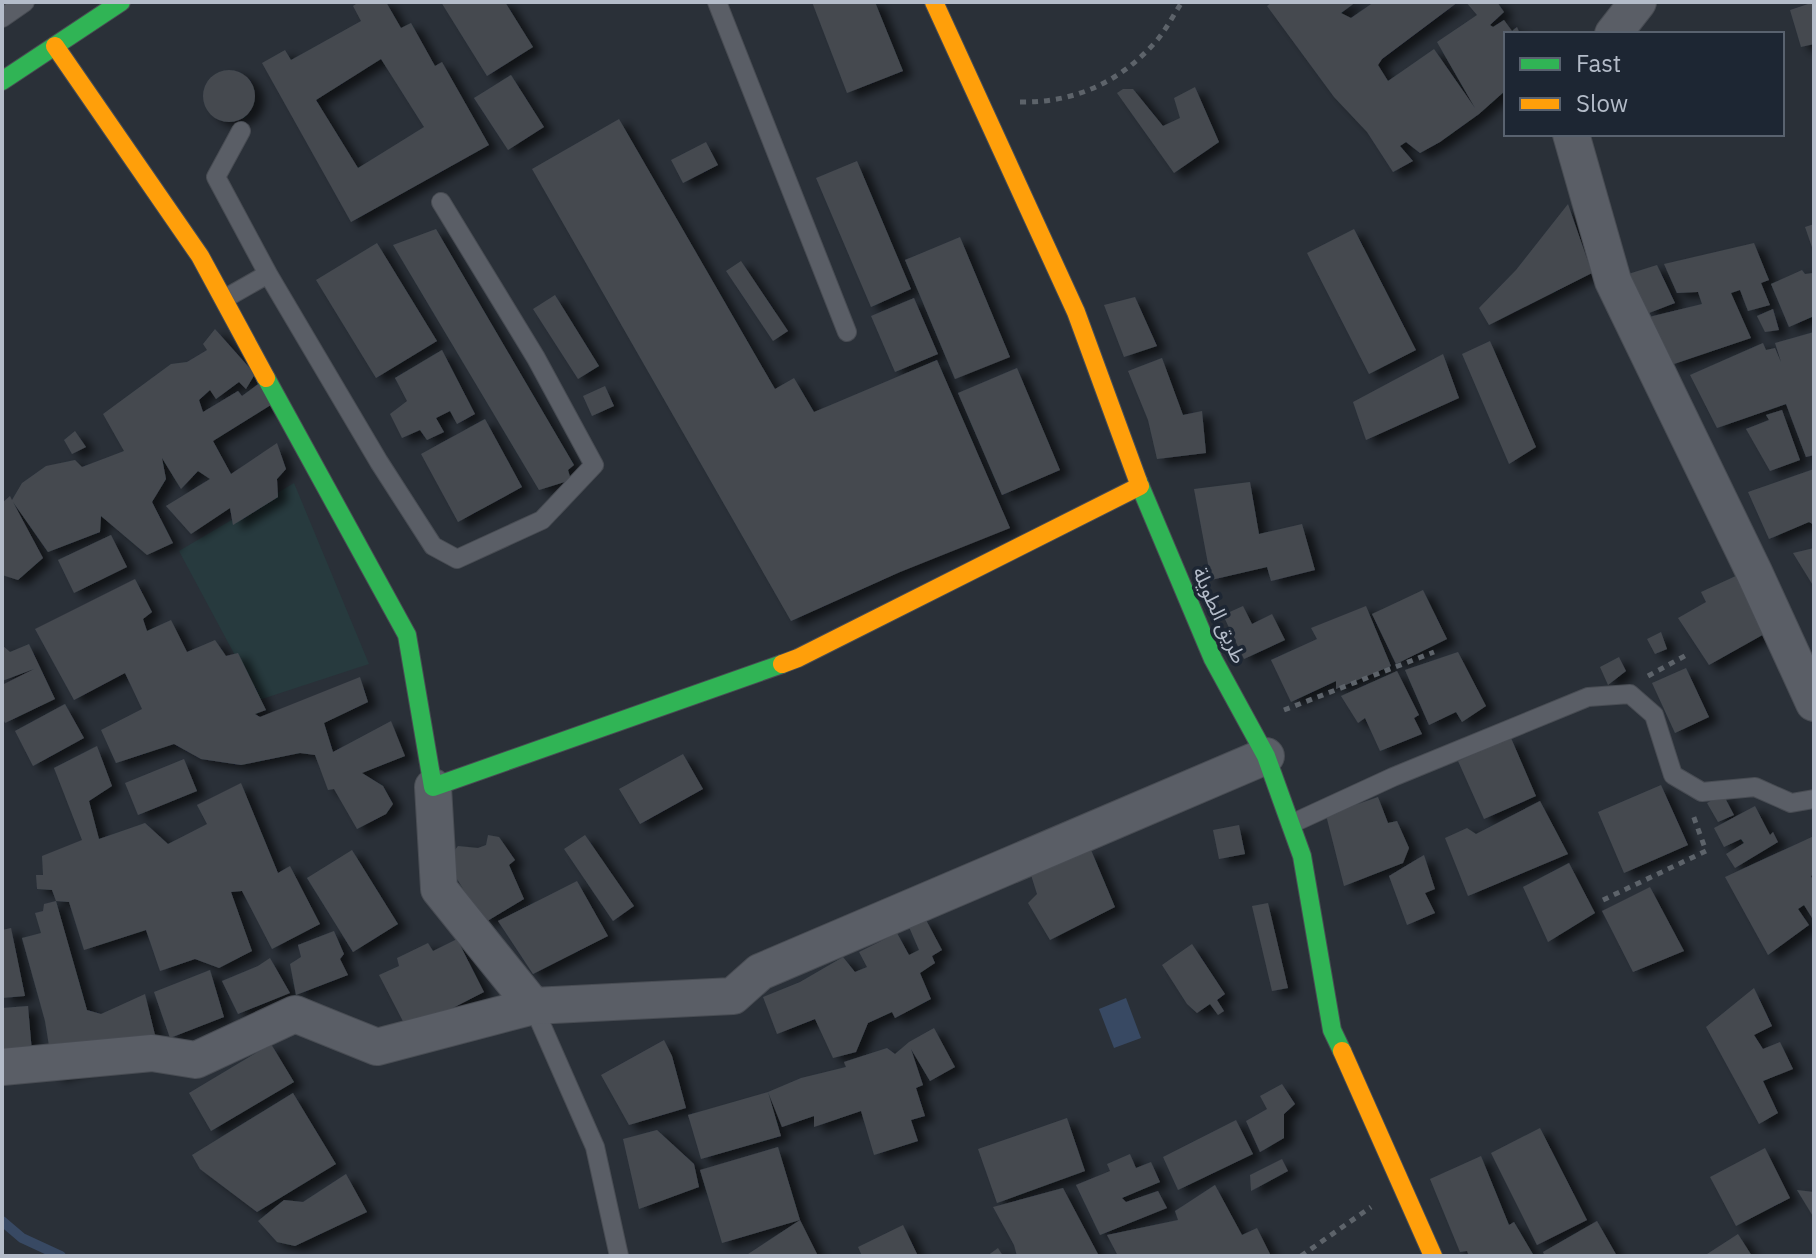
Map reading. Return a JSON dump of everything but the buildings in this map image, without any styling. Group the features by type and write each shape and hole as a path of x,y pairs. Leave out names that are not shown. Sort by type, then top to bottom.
{"street":[{"path":"2,81 121,2"},
{"name":"طريق الطويلة","path":"934,2 1076,312 1140,486 1213,659 1266,756 1302,856 1332,1030 1433,1256"},
{"path":"1615,32 1638,2"},
{"path":"55,46 200,256 407,635 433,787 439,889 533,1006"},
{"path":"1572,136 1613,281 1814,703"},
{"path":"433,787 798,658 1140,486"},
{"path":"2,1067 152,1053 196,1060 295,1014 377,1047 533,1006 733,996 760,972 1266,756"}],"lane":[{"path":"2,18 25,2"},
{"path":"717,2 847,332"},
{"path":"241,131 216,177 268,274 379,462 433,546 457,559 542,520 594,465 536,358 441,202"},
{"path":"224,299 268,274"},
{"path":"1290,824 1393,777 1588,697 1630,694 1654,715 1673,775 1702,792 1755,787 1791,803 1814,799"},
{"path":"533,1006 595,1147 619,1256"}],"path":[{"path":"979,101 1030,102 1078,95 1124,72 1159,38 1182,2"},
{"path":"1250,724 1434,652"},
{"path":"1612,696 1690,653"},
{"path":"1603,900 1706,851 1681,780"},
{"path":"1301,1256 1402,1185"}],"green space":[{"path":"294,483 369,664 259,700 179,551"}],"water":[{"path":"1126,998 1141,1038 1114,1048 1099,1009"}],"waterway":[{"path":"2,1221 22,1238 61,1256"}],"traffic: fast":[{"path":"2,81 121,2"},
{"path":"266,378 407,635 433,787 782,664"},
{"path":"1138,481 1213,659 1266,756 1302,856 1332,1030 1342,1051"}],"traffic: slow":[{"path":"934,2 1076,312 1138,481"},
{"path":"55,46 200,256 266,378"},
{"path":"782,664 1140,486"},
{"path":"1342,1051 1433,1256"}]}
